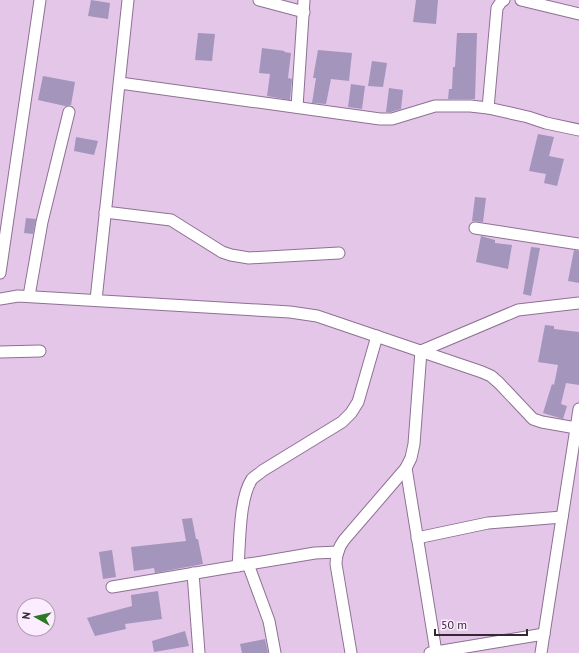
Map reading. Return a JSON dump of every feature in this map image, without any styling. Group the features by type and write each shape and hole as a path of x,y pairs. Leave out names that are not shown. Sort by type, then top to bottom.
{"street":[{"path":"0,272 40,0"},
{"path":"96,300 128,0"},
{"path":"259,0 304,12"},
{"path":"297,107 304,0"},
{"path":"488,108 497,8 504,0"},
{"path":"522,0 579,14"},
{"path":"120,83 386,119 392,119 435,106 445,105 456,107 488,108 528,117 546,124 579,130"},
{"path":"29,296 42,222 69,112"},
{"path":"105,212 171,220 222,252 240,257 249,258 338,254"},
{"path":"475,228 579,244"},
{"path":"0,299 29,296 305,313 482,372 491,376 499,383 533,419 576,428"},
{"path":"421,351 514,311 579,304"},
{"path":"275,653 269,621 243,565 243,499 253,478 342,422 351,413 358,402 377,336"},
{"path":"0,352 40,351"},
{"path":"351,653 336,564 339,547 406,468 411,458 421,351"},
{"path":"541,653 579,409"},
{"path":"406,468 433,652 544,634"},
{"path":"417,538 493,522 562,517"},
{"path":"112,587 315,552 338,552"},
{"path":"193,573 199,653"}],"building":[{"path":"91,0 110,3 108,19 88,16"},
{"path":"416,0 438,0 436,24 413,22"},
{"path":"198,33 215,34 212,61 195,60"},
{"path":"457,33 477,33 475,99 448,99 449,89 452,89 453,67 455,67"},
{"path":"262,48 291,53 288,78 292,79 290,100 267,96 270,74 259,73"},
{"path":"318,50 352,53 349,81 331,79 326,104 312,103 316,78 313,78"},
{"path":"372,61 387,63 383,87 368,86"},
{"path":"43,76 75,82 71,105 65,106 38,100"},
{"path":"351,84 365,86 362,109 348,107"},
{"path":"389,88 403,90 401,109 386,112"},
{"path":"538,134 554,137 549,156 564,159 557,186 544,183 546,174 529,171"},
{"path":"76,137 98,141 94,155 74,151"},
{"path":"475,197 486,198 483,222 472,221"},
{"path":"26,218 36,219 33,234 24,233"},
{"path":"481,236 495,240 495,243 512,245 508,269 476,262"},
{"path":"531,247 540,248 531,296 523,294"},
{"path":"574,250 579,251 579,283 568,281"},
{"path":"545,325 554,326 554,329 579,332 579,385 566,383 561,404 567,406 563,419 543,413 552,384 554,385 558,365 538,362"},
{"path":"192,518 203,564 155,573 154,568 134,571 131,547 186,541 182,519"},
{"path":"112,550 116,577 103,579 99,552"},
{"path":"158,591 162,619 125,624 126,629 95,636 87,618 132,606 131,595"},
{"path":"185,631 189,646 154,652 152,641"},
{"path":"265,639 268,653 242,653 240,644"}]}
